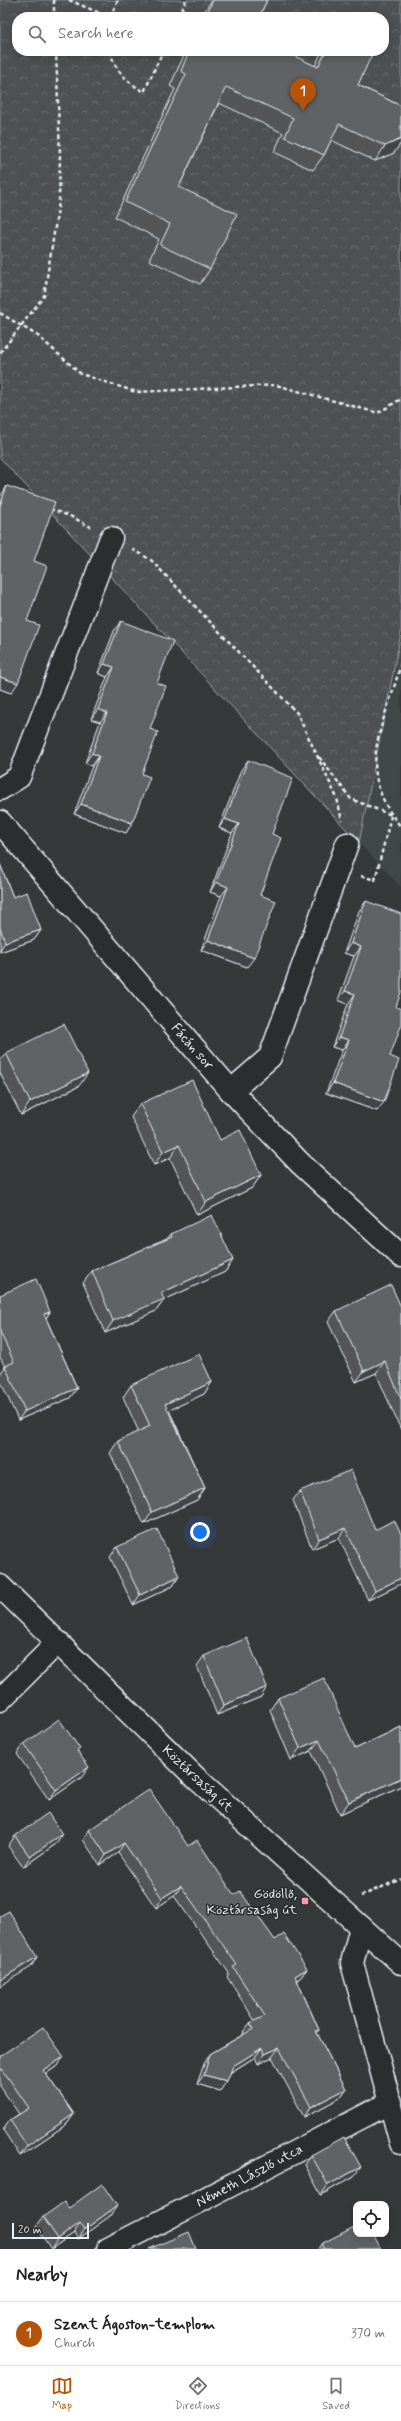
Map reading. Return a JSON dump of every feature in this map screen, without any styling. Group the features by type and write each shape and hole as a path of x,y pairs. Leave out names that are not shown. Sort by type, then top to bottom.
{"street":[{"path":"0,789 19,777 111,538"},
{"name":"Fácán sor","path":"0,822 232,1091 300,1163 401,1256"},
{"path":"232,1091 270,1057 347,844"},
{"name":"Köztársaság út","path":"0,1586 196,1778 401,1963"},
{"path":"0,1700 58,1642"},
{"path":"361,1927 352,1963 401,2143"},
{"name":"Németh László utca","path":"108,2249 391,2102"}],"path":[{"path":"54,0 54,12"},
{"path":"69,0 97,12"},
{"path":"112,12 118,0"},
{"path":"181,12 186,0"},
{"path":"0,353 44,296 59,202 60,155 56,56"},
{"path":"112,56 119,72 130,84 144,92 161,56"},
{"path":"0,313 22,324 38,336 81,374 136,392 276,385 378,413 401,399"},
{"path":"42,506 70,516 152,560 297,714 337,798 347,844"},
{"path":"401,663 374,753 378,789 391,815 401,827"},
{"path":"316,753 351,799 391,815"},
{"path":"375,880 391,815"},
{"path":"337,1906 401,1878"}],"shaded area":[{"path":"401,633 401,887 359,843"}],"green space":[{"path":"0,0 401,0 401,633 359,843 0,458"}],"building":[{"path":"213,0 267,0 261,12 207,12"},
{"path":"187,56 294,56 318,67 324,56 371,56 358,85 401,106 401,139 385,146 339,124 324,155 285,137 293,118 226,87 179,187 237,214 210,269 160,245 170,224 125,202 186,74 181,71"},
{"path":"7,486 55,502 34,561 47,566 27,621 39,625 18,683 0,677 0,506"},
{"path":"121,621 173,641 157,683 166,686 150,729 158,732 142,774 150,777 132,823 81,804 99,756 92,753 107,713 98,709 114,667 104,664"},
{"path":"248,760 293,778 272,834 281,838 260,895 276,901 254,958 208,940 228,887 216,882 239,824 225,819"},
{"path":"0,864 13,897 27,892 41,930 5,942 0,928"},
{"path":"366,901 401,914 401,992 396,1007 401,1009 401,1026 390,1056 399,1060 384,1102 333,1083 349,1040 339,1037 355,994 345,991 361,947 351,943"},
{"path":"64,1024 88,1073 30,1102 6,1053"},
{"path":"192,1080 220,1140 240,1130 261,1175 206,1202 179,1145 163,1152 140,1104"},
{"path":"212,1215 233,1260 161,1293 164,1299 113,1321 92,1271 172,1237 171,1234"},
{"path":"36,1279 50,1312 44,1314 77,1388 25,1411 5,1366 14,1362 0,1332 0,1295"},
{"path":"391,1285 401,1307 401,1399 385,1361 364,1371 336,1311"},
{"path":"199,1354 212,1382 165,1404 205,1488 152,1512 118,1441 150,1426 131,1385"},
{"path":"351,1470 375,1530 394,1520 401,1534 401,1578 375,1591 345,1528 319,1539 300,1491"},
{"path":"157,1529 179,1576 140,1595 117,1547"},
{"path":"247,1638 267,1687 224,1705 204,1656"},
{"path":"324,1678 355,1749 401,1727 401,1778 349,1802 319,1740 300,1748 278,1698"},
{"path":"59,1719 80,1749 77,1751 89,1767 56,1790 24,1744"},
{"path":"149,1789 188,1846 197,1840 234,1895 240,1891 275,1940 284,1934 307,1969 295,1976 319,2030 316,2031 346,2089 311,2107 279,2048 265,2054 262,2048 233,2066 227,2081 204,2075 210,2054 253,2029 250,2023 265,2016 233,1967 237,1965 181,1886 162,1898 124,1843 106,1855 89,1830"},
{"path":"48,1813 62,1834 30,1857 15,1836"},
{"path":"9,1911 37,1957 0,1980 0,1916"},
{"path":"43,2027 64,2057 43,2070 74,2114 27,2146 10,2120 29,2108 0,2066 0,2056"},
{"path":"344,2137 361,2167 328,2185 311,2155"},
{"path":"102,2184 117,2206 85,2229 80,2223 58,2239 43,2217 64,2202 69,2208"},
{"path":"353,2228 353,2237 375,2237 381,2249 324,2249 321,2244"},
{"path":"189,2232 196,2249 149,2249"}],"place":[{"name":"Szent Ágoston-templom","path":"303,111"},
{"name":"Gödöllő, Köztársaság út","path":"305,1901"}]}
